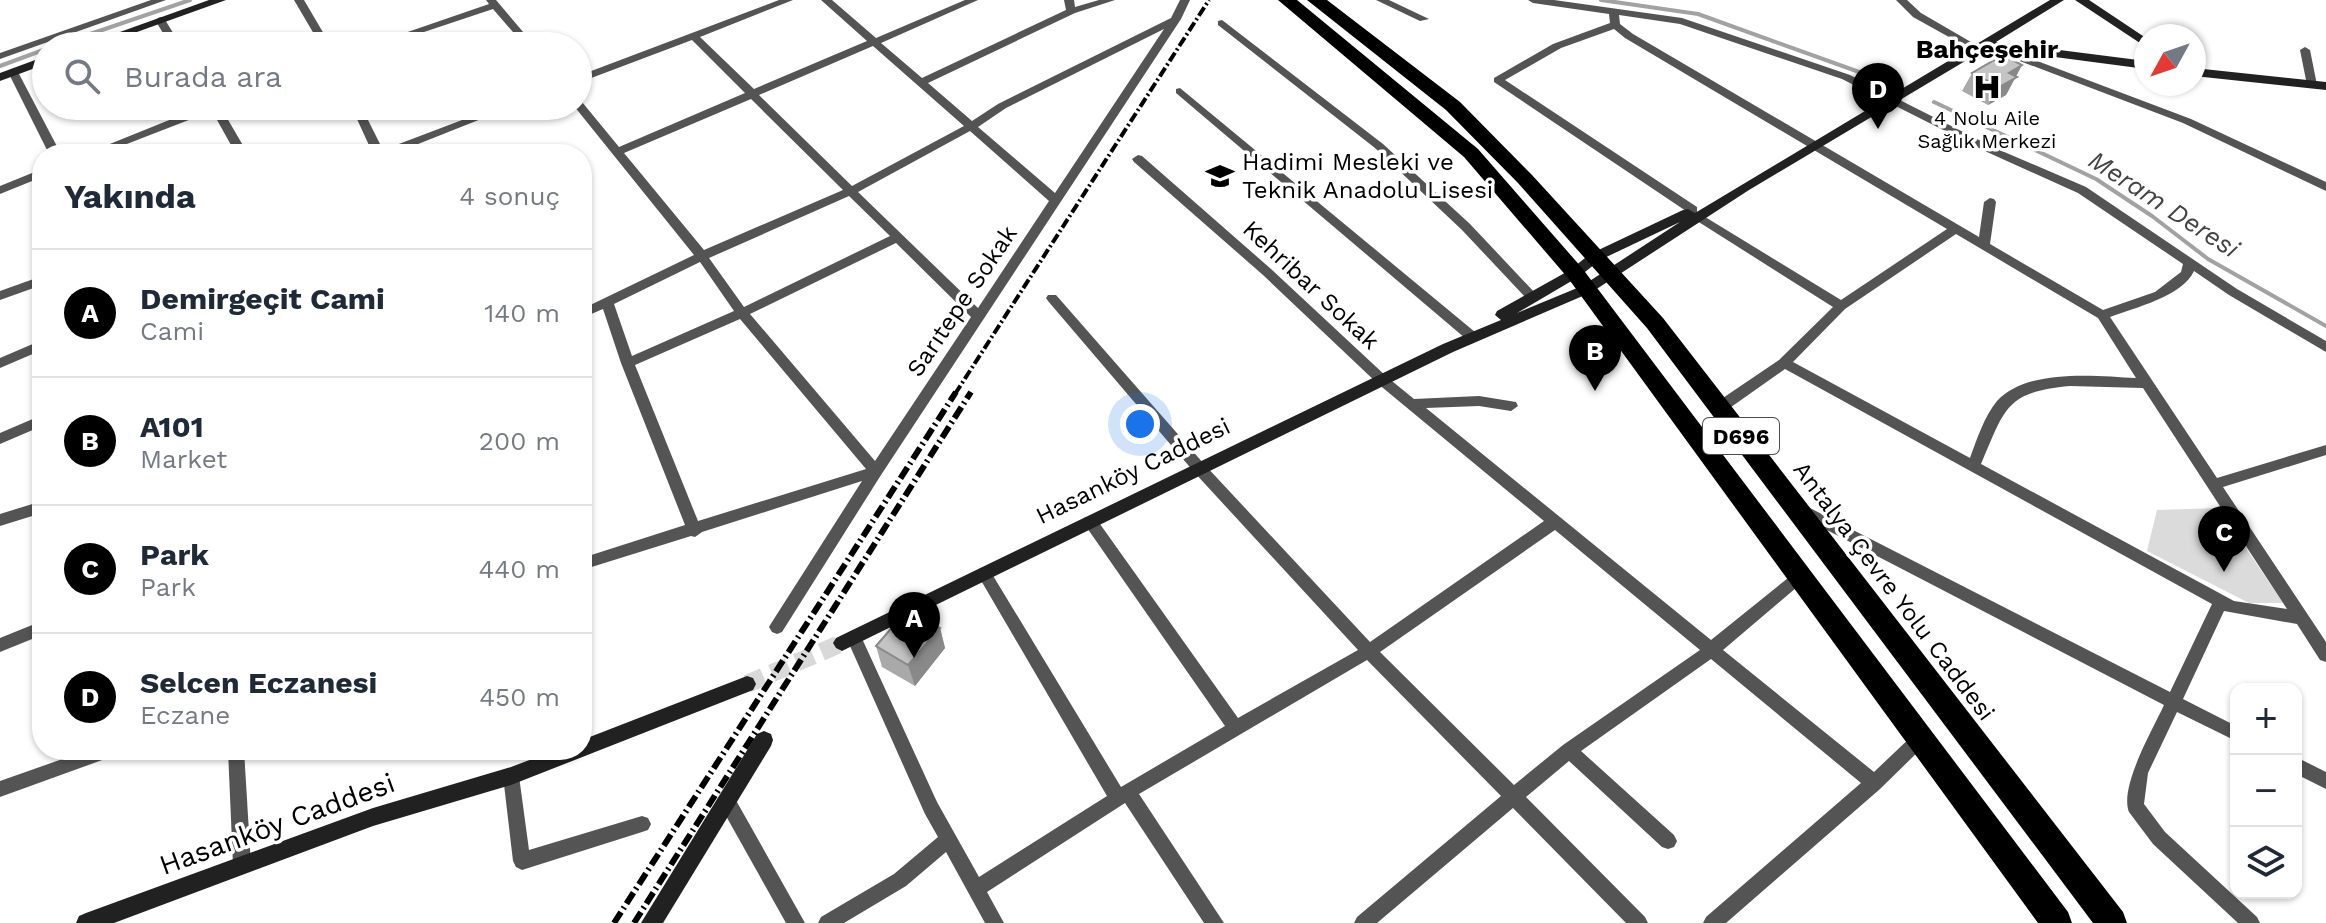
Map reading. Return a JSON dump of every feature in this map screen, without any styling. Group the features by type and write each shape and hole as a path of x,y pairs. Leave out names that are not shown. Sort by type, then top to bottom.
{"highway":[{"name":"D696","path":"1287,0 1471,153 1581,281 1798,578 2057,923"},
{"name":"Antalya Çevre Yolu Caddesi","path":"1316,0 1453,106 1525,179 1655,323 2112,923"}],"street":[{"path":"69,32 161,0"},
{"path":"126,32 220,0"},
{"path":"299,0 318,32"},
{"path":"592,75 788,0"},
{"path":"826,0 1056,200"},
{"path":"616,152 973,0"},
{"path":"921,82 1070,5 1110,0"},
{"name":"Sarıtepe Sokak","path":"777,627 876,471 1176,19 1185,0"},
{"path":"1381,0 1424,19"},
{"path":"1533,0 1614,18 1682,21 1846,77 1991,150 2082,190 2189,262 2326,347"},
{"path":"1901,0 1917,15 1982,46 2187,121 2326,187"},
{"path":"1602,265 1744,187 2058,0"},
{"path":"2081,0 2134,35"},
{"path":"410,32 493,2 518,32"},
{"path":"1614,18 1814,145 2102,315 2302,618 2321,637 2326,655"},
{"path":"1614,18 1498,80 1841,306"},
{"path":"592,309 702,256 851,191 972,126 1002,106 1176,19"},
{"path":"160,20 167,32"},
{"path":"1222,23 1379,146 1466,227 1532,297"},
{"path":"693,36 978,316"},
{"path":"0,56 32,45"},
{"path":"1982,46 2134,64"},
{"path":"2206,73 2319,86 2305,50"},
{"path":"0,77 32,65"},
{"path":"13,72 32,109"},
{"path":"1180,91 1470,335"},
{"path":"38,120 50,144"},
{"path":"117,144 179,120"},
{"path":"223,120 236,144"},
{"path":"363,120 376,144"},
{"path":"408,144 472,120"},
{"path":"591,120 702,256 742,313 876,471 695,531 592,561"},
{"name":"Kehribar Sokak","path":"1138,159 1267,272 1382,380 1874,783"},
{"path":"0,190 32,177"},
{"path":"1984,246 1990,202"},
{"path":"1448,348 1581,281 1660,225 1696,213"},
{"path":"1719,408 1784,363 1841,306 1956,229"},
{"path":"628,363 742,313 898,237"},
{"path":"2102,315 2159,295 2187,274 2189,262"},
{"path":"1448,348 1532,297 1581,281"},
{"path":"0,296 32,284"},
{"path":"1052,298 1199,468 1369,651 1639,923"},
{"path":"607,302 695,531"},
{"name":"Hasanköy Caddesi","path":"848,640 1448,348"},
{"path":"0,363 32,349"},
{"path":"1784,363 2231,607 2302,618"},
{"path":"1973,466 2003,403 2035,385 2086,381 2147,383"},
{"path":"1411,404 1479,401 1511,406"},
{"path":"0,439 32,425"},
{"path":"2214,484 2326,450"},
{"path":"1795,507 2230,731"},
{"path":"0,520 32,510"},
{"path":"1090,521 1236,728"},
{"path":"976,889 1123,795 1369,651 1556,521"},
{"path":"984,573 1123,795 1215,923"},
{"path":"1363,923 1569,750 1710,651 1798,578"},
{"path":"2221,601 2140,773 2135,806 2159,838 2251,923"},
{"path":"0,645 32,632"},
{"path":"848,640 948,839 995,923"},
{"name":"Hasanköy Caddesi","path":"592,744 747,684"},
{"path":"1712,923 1874,783 1920,739"},
{"path":"651,923 764,740"},
{"path":"1569,750 1668,841"},
{"path":"0,789 82,760"},
{"path":"237,760 242,865"},
{"name":"Hasanköy Caddesi","path":"86,923 373,817 511,776 552,760"},
{"path":"2302,768 2326,781"},
{"path":"511,776 522,861 642,824"},
{"path":"727,801 796,923"},
{"path":"827,923 900,880 948,839"}],"shaded area":[{"path":"2219,508 2283,603 2249,603 2147,551 2157,510"}],"building":[{"path":"2003,55 2022,65 2009,73 2017,77 1999,87 1972,73"},
{"path":"907,610 940,628 908,665 876,646"}],"waterway":[{"name":"Meram Deresi","path":"96,32 190,0"},
{"name":"Meram Deresi","path":"1601,0 1698,14 1887,82"},
{"name":"Meram Deresi","path":"0,66 32,54"},
{"name":"Meram Deresi","path":"1934,102 2096,179 2152,216 2208,259 2326,326"}],"tunnel":[{"path":"747,684 842,643"}],"railway":[{"path":"955,394 1209,0"},
{"path":"614,923 956,392"},
{"path":"634,923 971,392"}],"place":[{"name":"4 Nolu Aile Sağlık Merkezi","path":"1987,87"},
{"name":"Selcen Eczanesi","path":"1878,129"},
{"name":"Hadimi Mesleki ve Teknik Anadolu Lisesi","path":"1220,176"},
{"name":"A101","path":"1595,391"},
{"name":"Park","path":"2224,572"},
{"name":"Demirgeçit Cami","path":"914,658"}],"district":[{"name":"Bahçeşehir","path":"1987,49"}]}
